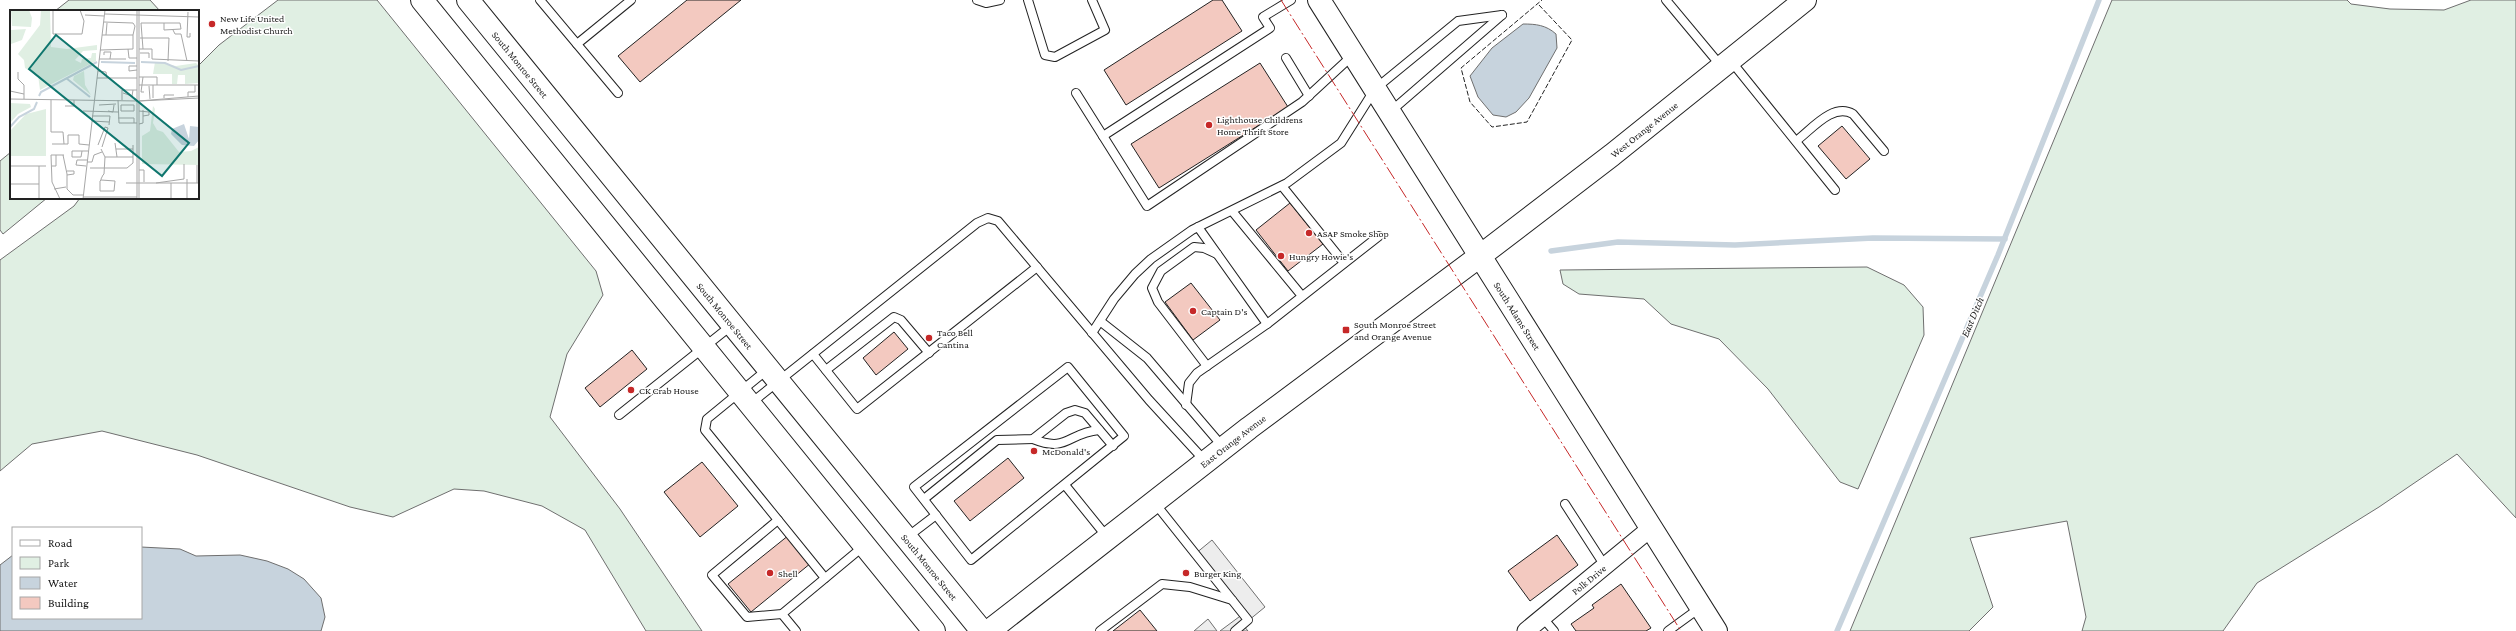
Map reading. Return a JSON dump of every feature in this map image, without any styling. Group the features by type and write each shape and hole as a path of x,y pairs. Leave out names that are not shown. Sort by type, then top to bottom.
{"main road":[{"path":"422,0 934,631"},
{"name":"South Monroe Street","path":"468,0 982,631"},
{"name":"South Adams Street","path":"1319,0 1716,631"},
{"name":"West Orange Avenue","path":"1480,256 1726,64 1805,0"},
{"name":"East Orange Avenue","path":"989,631 1223,448 1480,256"}],"street":[{"name":"Polk Drive","path":"1526,631 1652,528"}],"lane":[{"path":"540,0 618,93"},
{"path":"577,44 631,0"},
{"path":"977,0 986,3 1000,0"},
{"path":"1028,0 1045,55 1055,58 1106,30 1092,0"},
{"path":"1103,136 1270,28 1263,17 1290,0"},
{"path":"1666,0 1796,142 1835,190"},
{"path":"1092,333 1135,274 1151,259 1198,227 1282,186 1342,143 1375,89 1458,21 1502,15 1390,112"},
{"path":"1076,93 1147,206 1308,96 1353,54"},
{"path":"1286,58 1308,96"},
{"path":"1796,142 1833,112 1847,110 1853,114 1884,151"},
{"path":"1282,186 1344,263"},
{"path":"1232,211 1302,296"},
{"path":"825,578 705,430 707,419 745,398 774,375 813,354 977,223 988,218 998,221 1092,333 1206,462"},
{"path":"1198,227 1267,324"},
{"path":"1186,404 1188,383 1207,366 1267,324 1378,236"},
{"path":"1207,366 1158,302 1152,288 1161,271 1194,247 1204,248 1217,254"},
{"path":"813,354 857,410 1037,267"},
{"path":"826,370 894,317 901,320 929,353"},
{"path":"1100,321 1147,358 1223,448"},
{"path":"619,415 732,324"},
{"path":"1068,367 1124,436 1113,446 971,560 914,487 1068,367"},
{"path":"745,398 774,375"},
{"path":"1033,439 1066,413 1075,410 1085,413 1113,446"},
{"path":"924,499 997,440 1033,439 1043,443 1061,444 1084,431 1099,430"},
{"path":"1065,484 1108,537"},
{"path":"1154,502 1248,620 1236,631"},
{"path":"1565,504 1605,566"},
{"path":"906,538 936,515"},
{"path":"778,520 712,575 747,617 782,614 865,545"},
{"path":"1100,631 1162,584 1190,587 1232,600"},
{"path":"1668,631 1701,607"},
{"path":"782,614 796,631"},
{"path":"1542,618 1554,631"}],"green space":[{"path":"69,0 150,0 159,10 56,10"},
{"path":"278,0 377,0 596,271 603,295 567,354 550,417 620,509 702,631 646,631 585,530 542,506 484,491 454,489 393,517 350,507 197,455 102,431 32,444 0,471 0,260 74,206 79,199 199,199 199,65 219,45"},
{"path":"2112,0 2347,0 2351,4 2390,9 2444,10 2471,0 2516,0 2516,518 2457,454 2379,507 2257,583 2223,631 2082,631 2086,617 2067,521 1970,538 1993,607 1969,631 1850,631"},
{"path":"10,153 10,199 46,199 3,234 0,230 0,161"},
{"path":"1867,267 1904,285 1923,307 1924,335 1858,489 1840,482 1768,389 1719,339 1671,324 1644,299 1579,294 1563,284 1560,270"}],"shaded area":[{"path":"1212,540 1265,607 1243,625 1248,631 1220,631 1243,614 1195,554"},
{"path":"1208,619 1217,631 1194,631"}],"water":[{"path":"1523,24 1541,26 1552,31 1556,34 1557,48 1529,98 1516,112 1506,117 1493,115 1478,97 1470,76 1492,48"},
{"path":"142,547 180,549 196,556 240,555 267,561 288,569 304,579 321,598 325,617 321,631 0,631 0,565 12,556 12,619 142,619"}],"building":[{"path":"687,0 741,0 640,82 618,56"},
{"path":"1213,0 1222,0 1242,31 1126,105 1104,70"},
{"name":"Lighthouse Childrens Home Thrift Store","path":"1260,63 1288,107 1159,188 1131,144"},
{"path":"1842,126 1870,159 1846,179 1818,146"},
{"path":"1290,203 1323,244 1288,271 1256,230"},
{"name":"Captain D's","path":"1191,283 1220,320 1193,340 1165,302"},
{"path":"894,332 908,349 876,375 863,358"},
{"path":"632,350 647,369 600,407 585,388"},
{"path":"1008,458 1024,478 970,521 954,501"},
{"path":"702,462 738,506 700,537 664,492"},
{"name":"Shell","path":"789,535 811,563 751,612 728,584"},
{"path":"1557,535 1578,565 1530,601 1508,571"},
{"path":"1621,584 1651,628 1646,631 1576,631 1571,624 1594,608 1592,605"},
{"path":"1140,610 1157,631 1113,631"}],"waterway":[{"name":"East Ditch","path":"1837,631 1998,255 2099,0"},
{"path":"1551,251 1618,242 1735,245 1873,238 2005,239"}],"fence":[{"path":"1539,5 1572,40 1527,122 1492,127 1470,102 1461,68 1542,0"}],"power":[{"path":"1281,0 1681,631"}],"place":[{"name":"New Life United Methodist Church","path":"212,24"},
{"name":"Lighthouse Childrens Home Thrift Store","path":"1209,125"},
{"name":"ASAP Smoke Shop","path":"1309,233"},
{"name":"Hungry Howie's","path":"1281,256"},
{"name":"Captain D's","path":"1193,311"},
{"name":"South Monroe Street and Orange Avenue","path":"1346,330"},
{"name":"Taco Bell Cantina","path":"929,338"},
{"name":"CK Crab House","path":"631,390"},
{"name":"McDonald's","path":"1034,451"},
{"name":"Shell","path":"770,573"},
{"name":"Burger King","path":"1186,573"}]}
